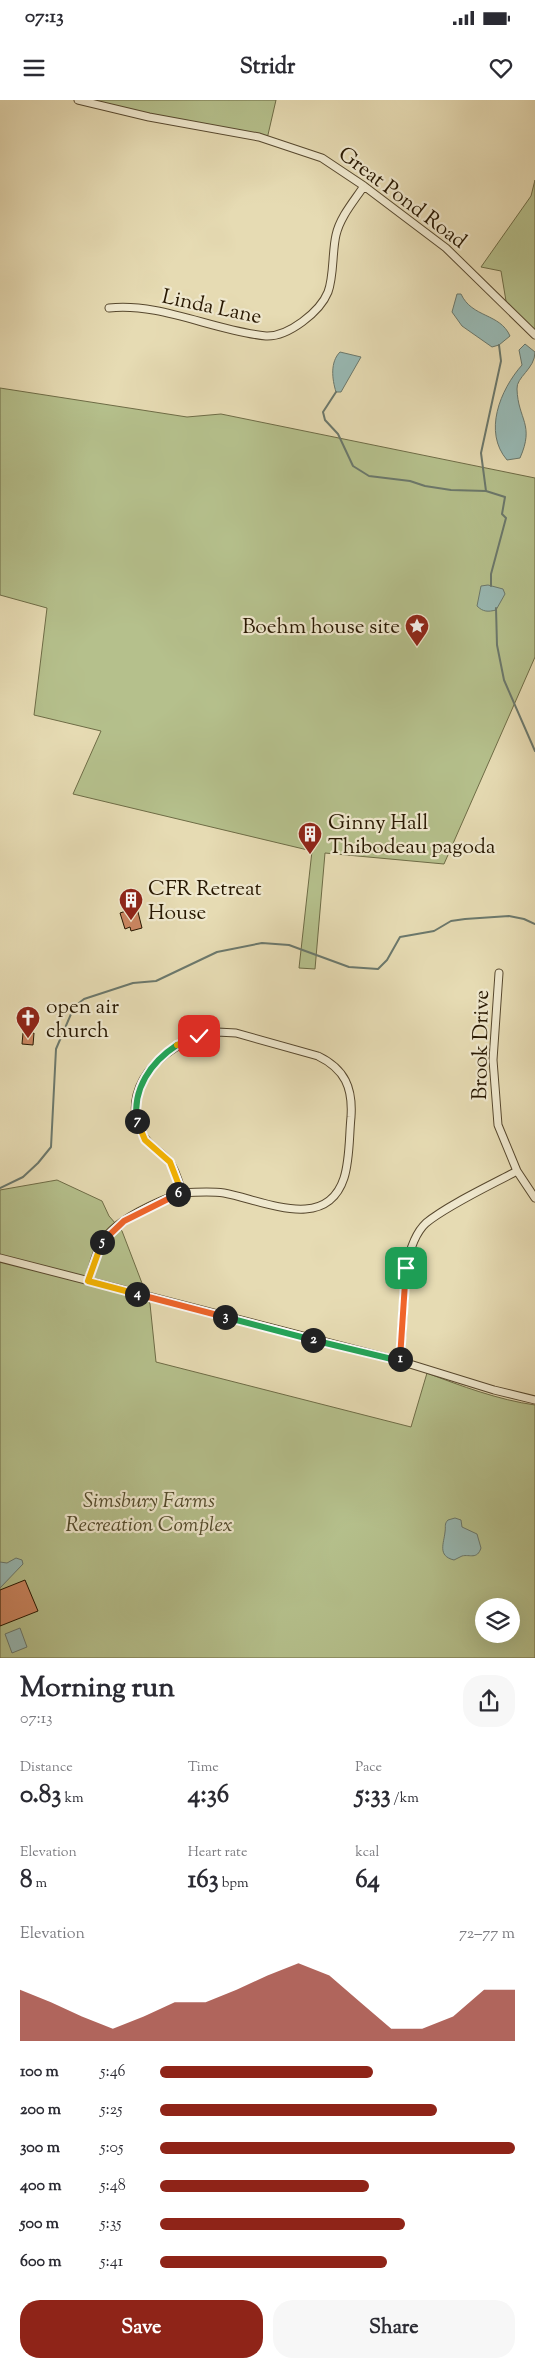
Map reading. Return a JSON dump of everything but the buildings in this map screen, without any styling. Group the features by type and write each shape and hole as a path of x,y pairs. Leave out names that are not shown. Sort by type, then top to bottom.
{"street":[{"name":"Great Pond Road","path":"78,100 149,117 259,137 322,158 364,186 446,248 535,335"},
{"name":"Linda Lane","path":"109,308 119,307 163,313 267,336 289,330 304,321 328,292 338,230 364,186"},
{"name":"Brook Drive","path":"499,973 493,1060 498,1125 517,1172 535,1198"},
{"path":"88,1281 97,1252 104,1239 124,1221 169,1197 182,1193 223,1193 304,1211 326,1204 338,1190 344,1179 349,1151 352,1096 345,1077 339,1069 318,1056 226,1032 208,1033 194,1037 180,1043 163,1055 142,1084 136,1107 137,1119 145,1140 170,1162 182,1193"},
{"path":"400,1361 406,1268 409,1253 420,1231 426,1223 517,1172"},
{"path":"0,1258 400,1361 494,1390 535,1400"}],"green space":[{"path":"78,100 276,100 267,139"},
{"path":"535,180 535,335 507,307 501,271 481,267 531,196"},
{"path":"0,388 187,417 221,414 535,478 535,657 444,864 325,853 315,969 299,968 312,851 73,794 101,731 34,715 47,608 0,595"},
{"name":"Simsbury Farms Recreation Complex","path":"57,1180 102,1201 109,1216 122,1231 150,1304 156,1362 411,1427 427,1373 494,1396 535,1405 535,1658 0,1658 0,1190"}],"water":[{"path":"457,294 461,294 466,302 479,312 500,323 510,336 499,345 492,347 462,326 452,312"},
{"path":"525,344 535,352 532,363 517,385 526,437 520,458 507,460 500,449 496,437 497,411 507,386 522,365 519,350"},
{"path":"340,352 361,357 341,392 336,392 333,366"},
{"path":"488,585 503,589 505,594 496,610 486,611 477,606 481,586"},
{"path":"455,1518 461,1520 462,1527 477,1534 481,1548 477,1554 462,1556 454,1560 443,1552 446,1524 448,1520"},
{"path":"16,1558 22,1560 23,1564 0,1588 0,1562 7,1563"},
{"path":"20,1628 27,1647 12,1653 5,1634"}],"waterway":[{"path":"486,491 481,453 501,361 499,345"},
{"path":"336,392 323,412 325,420 338,434 353,466 369,476 410,481 425,486 451,490 486,491 505,497 502,514 506,518 491,574 491,586"},
{"path":"496,608 497,645 504,680 535,751"},
{"path":"0,1188 23,1177 51,1147 56,1049 74,1007 84,999 133,983 156,981 217,952 262,943 289,945 349,967 378,969 387,960 400,937 434,931 451,921 509,916 524,919 535,924"}],"place":[{"name":"Boehm house site","path":"417,647"},
{"name":"Ginny Hall Thibodeau pagoda","path":"310,855"},
{"name":"CFR Retreat House","path":"131,921"},
{"name":"open air church","path":"28,1039"}],"route":[{"path":"199,1036 180,1043 154,1064 142,1084 136,1107 137,1119 145,1140 170,1162 182,1193 169,1197 124,1221 104,1239 97,1252 88,1281 245,1323 400,1361 406,1268"}]}
